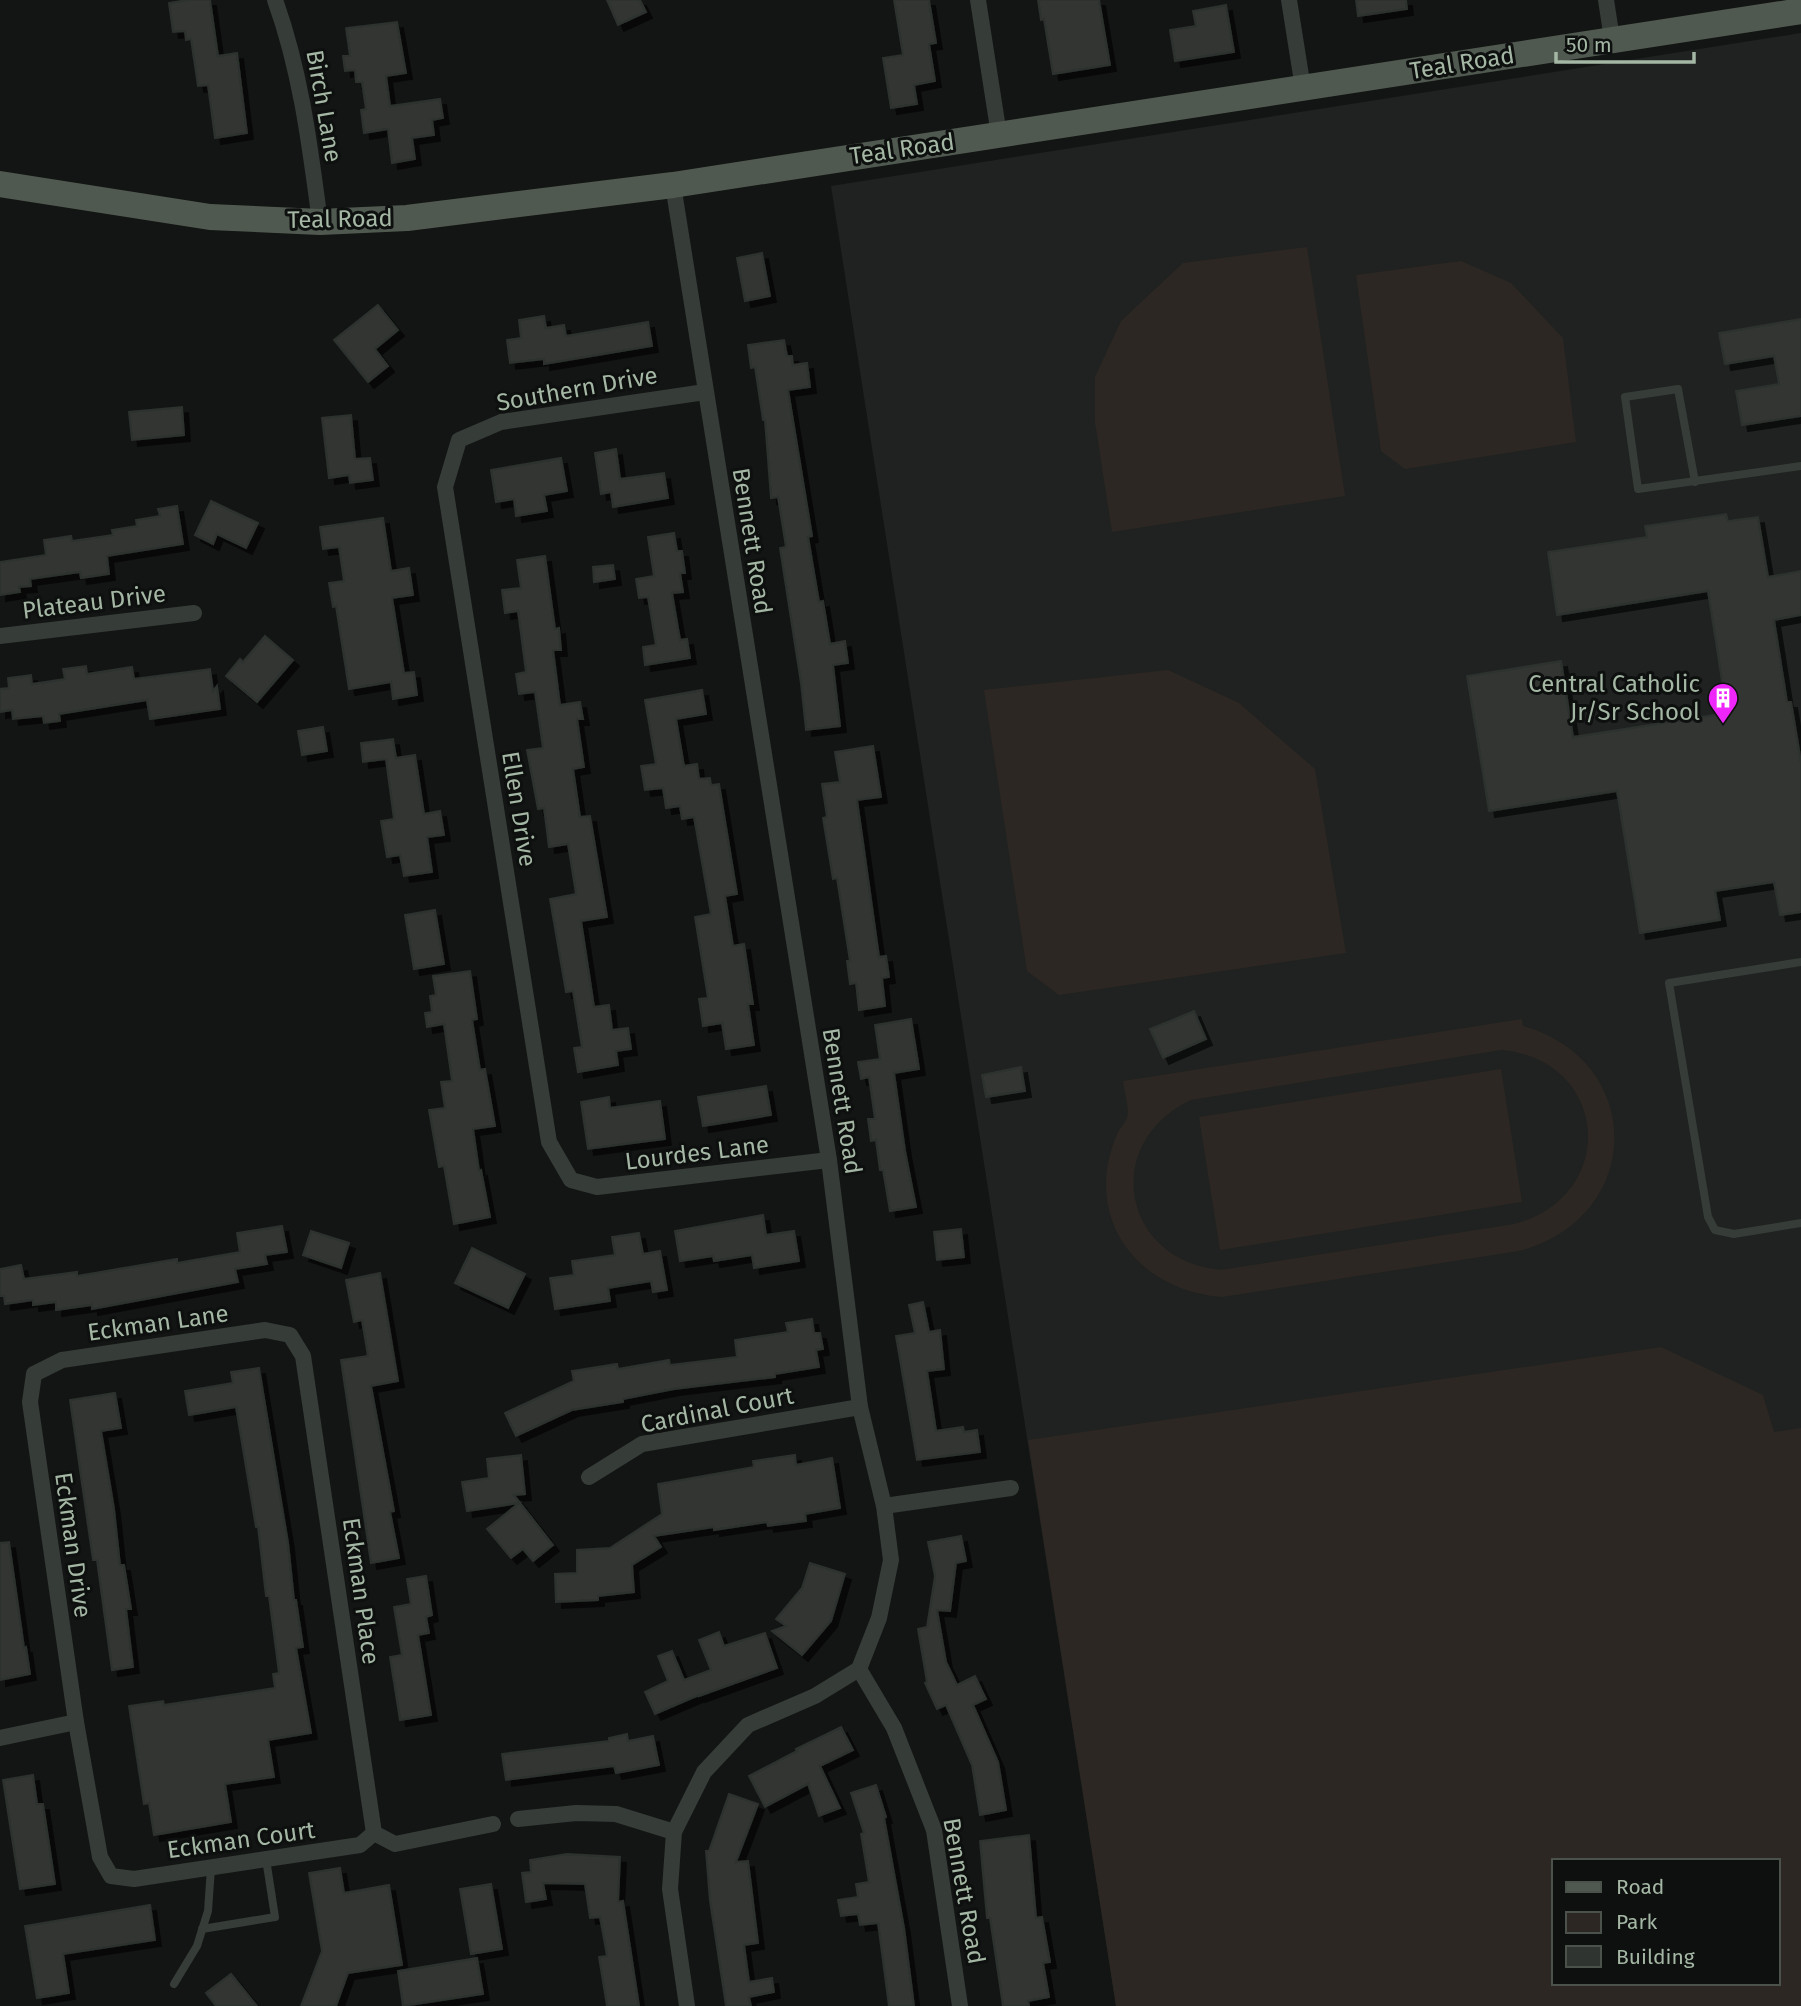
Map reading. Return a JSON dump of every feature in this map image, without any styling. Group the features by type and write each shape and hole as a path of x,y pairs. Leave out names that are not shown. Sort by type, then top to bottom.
{"main road":[{"name":"Teal Road","path":"0,184 209,216 320,222 433,215 673,185 1801,11"}],"street":[{"name":"Birch Lane","path":"275,0 288,38 309,138 320,222"},
{"path":"978,0 999,135"},
{"path":"1289,0 1303,88"},
{"path":"1606,0 1612,39"},
{"name":"Bennett Road","path":"673,185 829,1160 860,1407 884,1506 891,1560 879,1618 859,1669 894,1728 934,1830 960,2006"},
{"name":"Southern Drive","path":"459,440 501,422 705,392"},
{"name":"Ellen Drive","path":"459,440 445,487 549,1142 571,1180"},
{"name":"Plateau Drive","path":"0,636 194,612"},
{"name":"Lourdes Lane","path":"571,1180 597,1187 829,1160"},
{"name":"Eckman Lane","path":"34,1374 62,1360 75,1358 265,1330 290,1335"},
{"name":"Eckman Place","path":"290,1335 303,1356 374,1833"},
{"name":"Eckman Drive","path":"34,1374 30,1402 76,1722 100,1857 111,1876"},
{"name":"Cardinal Court","path":"589,1477 642,1444 860,1407"},
{"path":"884,1506 1011,1488"},
{"path":"687,2006 670,1889 674,1832 704,1772 748,1726 815,1696 859,1669"},
{"path":"0,1738 76,1722"},
{"path":"518,1819 576,1813 616,1814 674,1832"},
{"path":"374,1833 395,1844 493,1824"},
{"name":"Eckman Court","path":"111,1876 134,1879 360,1845 374,1833"}],"lane":[{"path":"1695,482 1678,389 1625,397 1638,489 1695,482 1801,466"},
{"path":"1801,962 1669,983 1708,1217 1715,1230 1734,1234 1801,1223"},
{"path":"202,1929 275,1917 266,1859"},
{"path":"174,1984 197,1946 208,1911 211,1867"}],"shaded area":[{"path":"1801,33 1801,2006 1116,2006 831,186"}],"green space":[{"path":"1307,247 1345,496 1112,532 1095,422 1095,377 1121,321 1183,263"},
{"path":"1461,261 1511,283 1563,338 1576,442 1405,469 1381,451 1356,275"},
{"path":"1168,670 1239,703 1315,769 1346,953 1059,995 1027,971 984,690"},
{"path":"1522,1019 1523,1026 1564,1044 1592,1071 1609,1104 1614,1140 1608,1175 1590,1207 1560,1234 1519,1251 1222,1297 1197,1293 1174,1285 1153,1273 1135,1258 1121,1240 1111,1219 1107,1169 1114,1141 1128,1114 1123,1081","holes":["1501,1050 1537,1059 1564,1077 1581,1102 1588,1130 1585,1159 1572,1186 1548,1209 1514,1224 1221,1270 1187,1262 1161,1246 1144,1223 1135,1197 1135,1170 1144,1143 1162,1119 1191,1100"]},
{"path":"1501,1069 1522,1202 1220,1250 1199,1117"},
{"path":"1661,1347 1763,1395 1774,1432 1801,1428 1801,2006 1116,2006 1028,1440"}],"building":[{"path":"210,0 218,56 237,53 247,133 215,138 208,85 198,86 191,39 186,40 185,31 173,32 169,3"},
{"path":"607,0 640,0 646,12 618,25"},
{"path":"894,0 929,0 936,43 929,44 935,81 914,85 917,104 891,108 883,58 903,55"},
{"path":"1038,0 1099,0 1110,65 1053,74 1044,19 1041,20"},
{"path":"1356,0 1406,0 1407,9 1358,16"},
{"path":"1226,5 1234,52 1175,61 1170,30 1196,26 1193,11"},
{"path":"397,22 406,73 386,76 390,106 440,99 443,118 432,120 434,135 412,138 415,159 392,163 388,129 364,133 361,110 366,109 362,82 356,82 355,70 345,71 343,56 350,56 346,28"},
{"path":"762,253 770,296 745,301 737,258"},
{"path":"378,305 398,330 375,349 388,366 368,382 334,340"},
{"path":"544,316 546,328 564,325 566,336 648,322 652,346 544,364 544,359 510,363 507,340 521,338 519,320"},
{"path":"1801,319 1801,416 1742,425 1736,391 1779,384 1774,356 1725,364 1719,333"},
{"path":"784,340 787,356 792,356 793,365 807,363 810,387 788,390 812,536 808,537 819,602 823,601 830,644 845,641 848,663 833,665 840,726 806,730 780,548 786,547 778,497 771,498 765,420 755,367 751,368 748,345"},
{"path":"182,407 184,435 132,440 129,412"},
{"path":"351,415 355,459 370,458 373,480 350,483 349,475 329,478 322,418"},
{"path":"616,449 620,479 664,473 668,498 613,507 611,492 601,494 595,453"},
{"path":"561,458 567,491 544,495 547,511 516,516 514,499 496,502 491,470"},
{"path":"211,501 258,523 246,548 217,534 213,544 195,535"},
{"path":"177,506 183,544 107,556 109,574 81,578 80,572 30,579 31,586 19,587 20,592 0,595 0,562 46,555 44,540 71,536 72,541 113,535 112,530 137,526 136,520 160,516 158,509"},
{"name":"Central Catholic Jr/Sr School","path":"1726,514 1728,521 1758,517 1768,577 1801,571 1801,615 1774,620 1787,702 1791,702 1801,762 1801,912 1780,915 1774,882 1715,891 1720,920 1640,933 1617,791 1489,811 1467,676 1561,661 1573,737 1727,713 1708,591 1557,615 1548,552 1647,537 1645,526"},
{"path":"383,518 391,571 409,568 413,595 392,598 404,673 414,672 417,695 393,699 391,682 349,689 336,606 333,607 329,583 344,581 339,547 323,549 320,527"},
{"path":"674,533 677,551 682,551 685,573 680,573 683,592 672,593 680,640 687,639 690,658 645,665 643,647 656,645 648,597 639,598 636,579 654,576 648,537"},
{"path":"545,556 555,629 559,628 561,650 553,650 560,705 580,702 583,719 577,719 584,767 573,769 580,817 590,816 607,917 581,921 594,1007 609,1005 612,1030 628,1028 631,1049 616,1051 618,1065 578,1072 574,1048 582,1047 573,991 566,992 550,899 576,894 568,844 549,847 544,808 538,809 527,750 543,748 535,692 519,694 516,674 526,672 518,611 505,613 502,590 521,588 517,560"},
{"path":"613,565 615,579 594,582 593,567"},
{"path":"265,636 293,660 257,702 226,676 240,659 243,662"},
{"path":"86,666 87,674 132,667 134,679 210,669 213,691 217,686 220,709 150,719 147,700 59,714 60,721 44,723 43,716 13,719 12,710 0,712 0,689 9,688 8,678 31,675 32,684 65,679 63,669"},
{"path":"702,690 706,714 676,719 684,766 697,764 699,779 710,778 711,785 719,784 737,894 725,896 733,946 744,944 753,1004 748,1004 754,1045 726,1049 722,1023 703,1026 699,999 708,998 695,917 711,914 694,817 682,819 680,806 666,808 663,788 645,790 641,766 656,764 645,700"},
{"path":"323,727 327,751 302,755 298,731"},
{"path":"393,739 396,758 415,755 424,814 440,811 444,835 427,837 432,872 404,876 400,855 387,857 381,821 394,819 386,759 363,762 361,743"},
{"path":"873,746 881,797 857,800 879,957 886,956 889,977 882,978 885,1006 859,1010 856,983 850,984 847,961 850,961 837,878 833,879 823,818 827,817 822,784 840,782 835,752"},
{"path":"435,910 444,964 414,969 405,915"},
{"path":"470,971 477,1019 472,1020 480,1070 485,1069 495,1126 473,1129 490,1217 454,1224 444,1166 439,1167 429,1110 445,1108 441,1082 452,1081 444,1024 427,1027 425,1013 432,1012 430,996 436,995 433,976"},
{"path":"1194,1011 1206,1039 1163,1058 1150,1029"},
{"path":"911,1019 919,1069 894,1073 916,1207 890,1211 876,1140 871,1141 868,1119 875,1119 869,1077 861,1079 858,1062 880,1059 875,1025"},
{"path":"1021,1067 1025,1091 986,1097 982,1075"},
{"path":"766,1086 771,1115 703,1126 698,1097"},
{"path":"609,1097 610,1108 660,1101 665,1139 588,1149 581,1102"},
{"path":"763,1215 766,1235 794,1231 799,1261 754,1268 752,1255 714,1261 713,1256 680,1261 675,1231"},
{"path":"282,1226 287,1252 265,1255 267,1264 235,1269 238,1282 92,1309 92,1305 56,1310 56,1302 33,1305 33,1300 5,1304 4,1296 0,1296 0,1269 21,1265 24,1279 77,1272 77,1276 177,1259 177,1263 240,1252 237,1233"},
{"path":"961,1229 964,1257 937,1260 934,1232"},
{"path":"311,1231 349,1243 341,1268 303,1255"},
{"path":"639,1233 643,1254 660,1251 667,1290 653,1292 651,1281 608,1288 610,1301 555,1309 550,1278 574,1275 572,1261 615,1255 612,1237"},
{"path":"472,1248 525,1274 508,1308 455,1283"},
{"path":"380,1273 398,1381 371,1386 394,1511 390,1512 399,1558 371,1563 341,1360 368,1356 362,1320 354,1322 346,1280"},
{"path":"923,1302 929,1332 940,1330 944,1369 927,1371 936,1431 963,1427 964,1432 977,1430 980,1452 917,1460 896,1336 915,1333 909,1305"},
{"path":"812,1319 814,1333 820,1333 823,1349 816,1350 819,1367 775,1374 775,1377 674,1389 623,1399 623,1402 572,1410 516,1436 505,1413 574,1381 572,1371 617,1364 618,1369 669,1360 670,1365 737,1357 735,1340 788,1332 786,1323"},
{"path":"259,1368 303,1647 296,1648 311,1733 268,1740 274,1777 225,1784 231,1822 154,1835 149,1803 144,1804 129,1706 163,1701 164,1705 275,1688 273,1674 279,1673 258,1527 236,1407 189,1415 185,1391 233,1383 231,1372"},
{"path":"115,1393 121,1428 101,1431 120,1565 124,1565 131,1609 126,1609 133,1667 112,1670 70,1400"},
{"path":"521,1455 525,1494 514,1495 553,1545 533,1561 523,1549 511,1558 487,1529 519,1503 467,1511 462,1482 489,1478 487,1459"},
{"path":"795,1455 796,1465 832,1458 840,1508 805,1514 806,1521 768,1526 767,1522 714,1530 714,1527 654,1536 661,1547 632,1565 634,1592 598,1596 598,1600 556,1602 555,1574 577,1573 577,1550 610,1548 662,1514 658,1484 754,1467 753,1461"},
{"path":"961,1536 966,1561 956,1563 950,1611 937,1610 946,1662 957,1685 975,1676 986,1699 973,1705 998,1762 1006,1810 980,1815 972,1765 946,1705 937,1709 925,1683 927,1682 918,1629 927,1627 935,1576 928,1542"},
{"path":"9,1542 30,1674 0,1680 0,1543"},
{"path":"810,1563 845,1574 831,1621 802,1655 772,1631 786,1626 776,1619 802,1588"},
{"path":"426,1576 432,1615 426,1617 429,1633 418,1635 431,1715 400,1720 390,1657 402,1655 394,1607 411,1604 407,1579"},
{"path":"719,1632 724,1646 765,1633 777,1668 699,1695 655,1714 645,1692 668,1681 658,1656 672,1651 684,1680 711,1670 699,1640"},
{"path":"841,1727 853,1750 820,1766 840,1808 819,1816 808,1784 765,1807 749,1776"},
{"path":"627,1734 628,1741 653,1736 659,1765 616,1773 614,1766 506,1780 502,1754 609,1741 609,1738"},
{"path":"33,1775 37,1804 43,1804 55,1884 20,1889 3,1780"},
{"path":"876,1785 886,1817 884,1818 904,1928 914,2006 889,2006 878,1923 860,1925 858,1914 841,1916 838,1900 858,1897 856,1884 869,1882 861,1834 864,1833 851,1793"},
{"path":"729,1794 758,1804 736,1862 748,1861 758,1943 744,1945 749,1982 772,1978 774,1992 749,1997 751,2006 726,2006 710,1901 706,1851 709,1851"},
{"path":"1029,1835 1036,1918 1042,1917 1050,1962 1043,1963 1049,1997 1028,2001 1029,2006 1003,2006 990,1918 987,1918 980,1841"},
{"path":"567,1854 620,1857 618,1902 623,1901 639,2006 607,2006 599,1957 607,1956 600,1917 590,1918 585,1884 543,1883 546,1899 526,1902 522,1873 531,1872 530,1860"},
{"path":"340,1868 344,1893 389,1885 402,1965 348,1973 336,2006 301,2006 322,1951 309,1873"},
{"path":"491,1884 502,1949 471,1954 460,1889"},
{"path":"150,1905 155,1940 63,1954 69,1993 37,1998 25,1926"},
{"path":"477,1958 483,1994 403,2006 398,1971"},
{"path":"231,1974 257,2006 216,2006 206,1993"}],"place":[{"name":"Central Catholic Jr/Sr School","path":"1723,725"}]}
